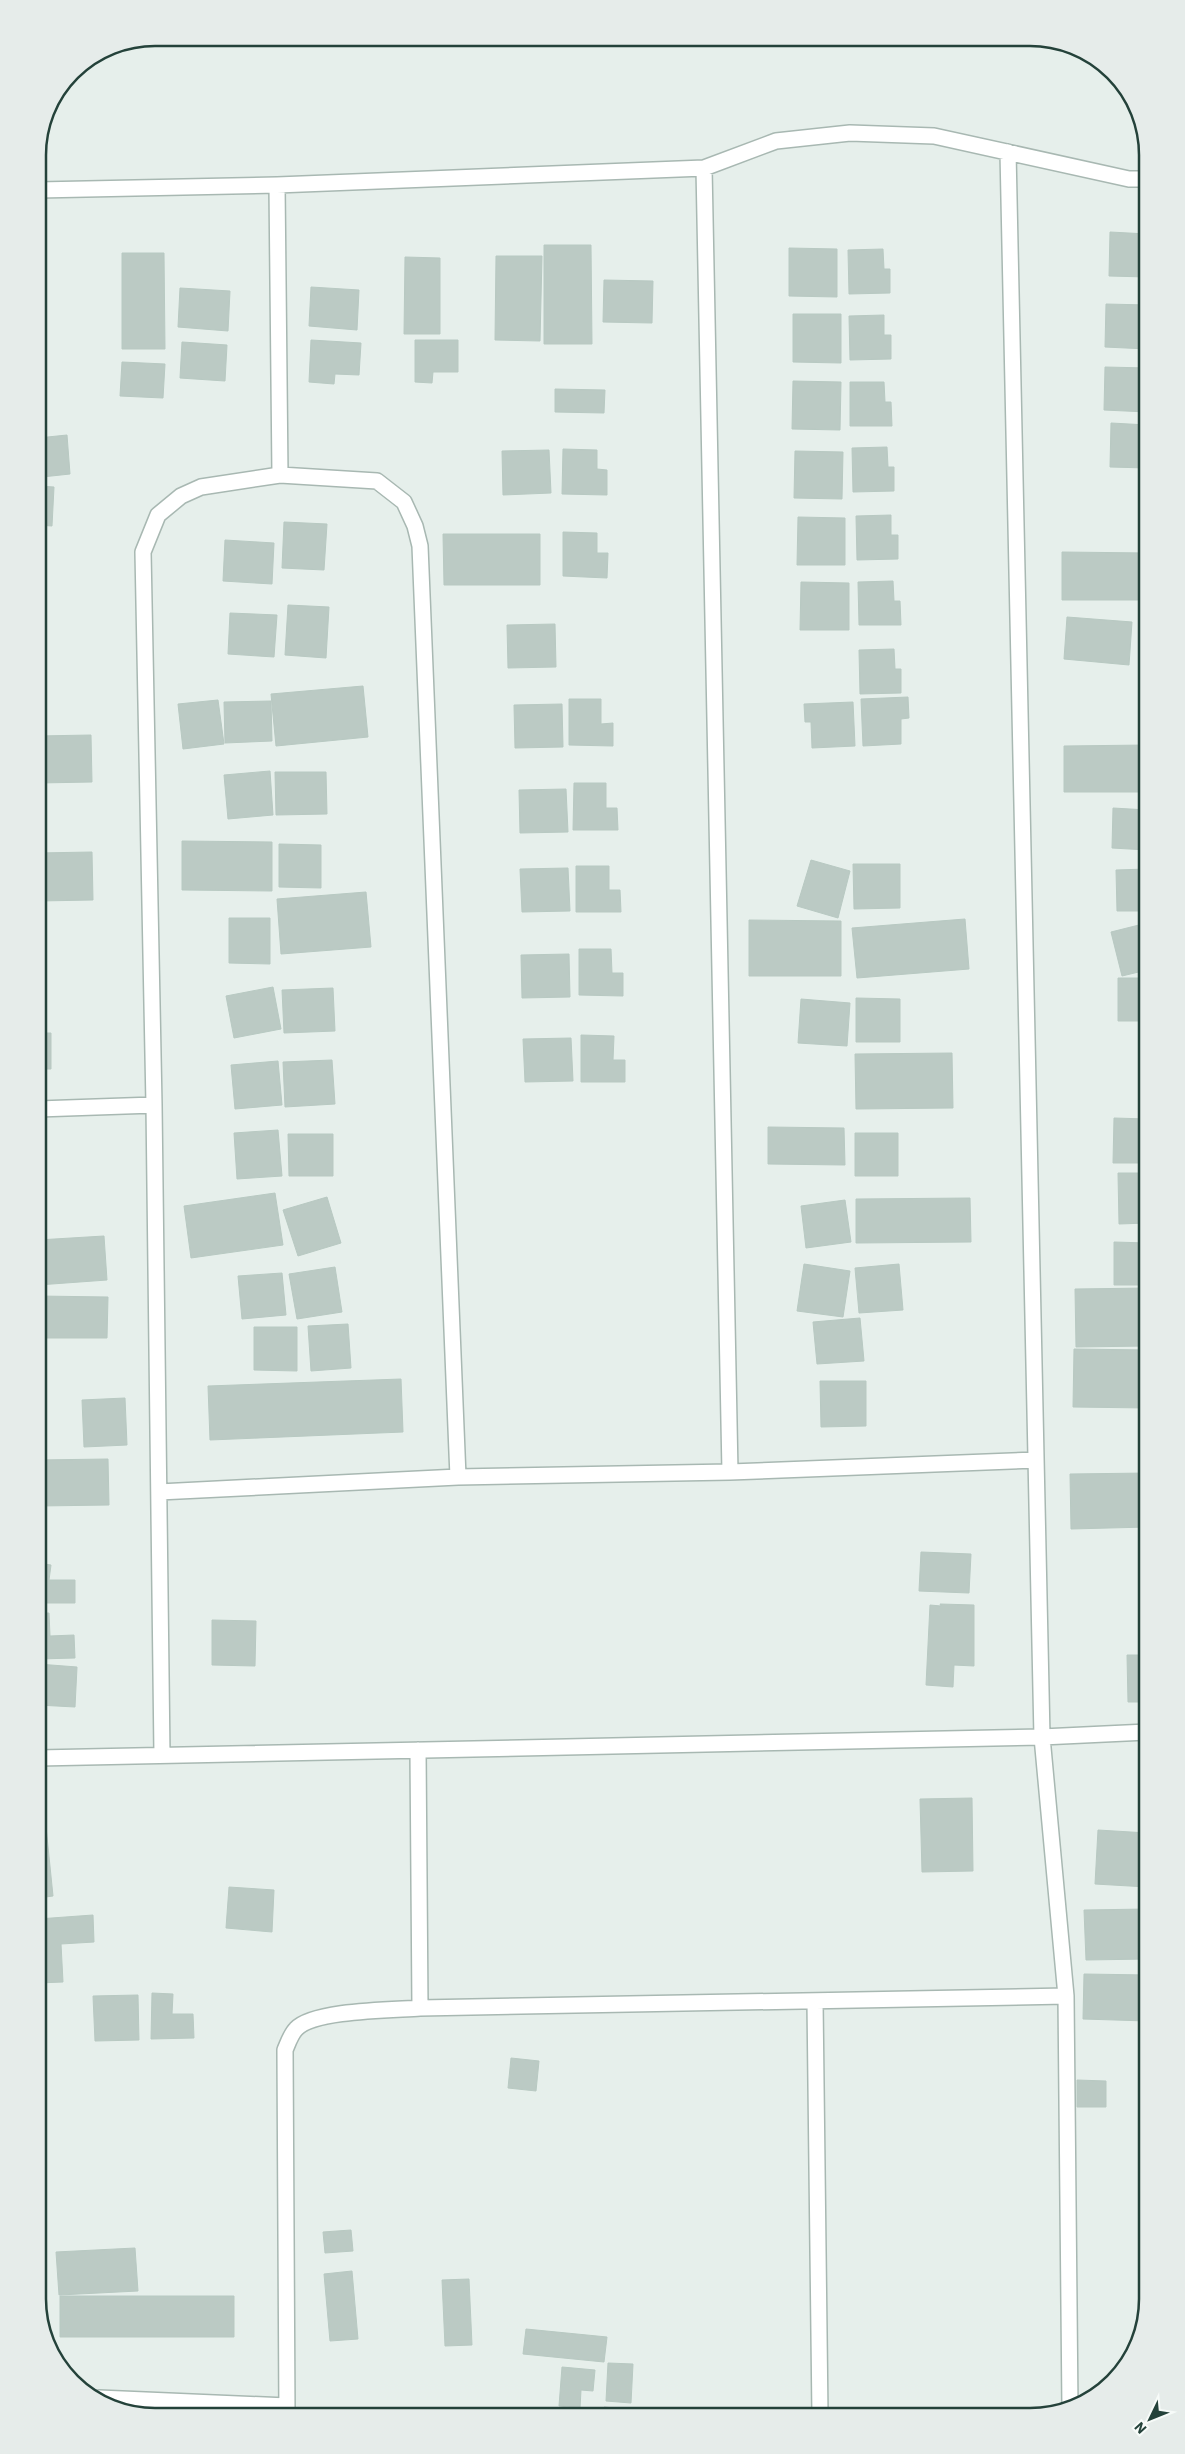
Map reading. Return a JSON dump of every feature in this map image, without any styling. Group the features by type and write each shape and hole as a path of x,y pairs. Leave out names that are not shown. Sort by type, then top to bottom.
{"street":[{"path":"46,190 277,186 704,168 776,140 850,133 934,136 1129,179 1139,179"},
{"path":"1008,152 1042,1737 1066,1996 1070,2400"},
{"path":"704,168 730,1472"},
{"path":"277,186 280,475"},
{"path":"162,1755 154,1105 143,552 158,515 181,496 201,487 280,475 377,481 404,502 415,526 420,546 458,1477"},
{"path":"46,1109 154,1105"},
{"path":"160,1492 458,1477 730,1472 1036,1460"},
{"path":"46,1758 1042,1737 1139,1732"},
{"path":"418,1750 420,2008"},
{"path":"287,2408 285,2050 296,2028 316,2019 334,2014 420,2008 1066,1996"},
{"path":"815,2002 820,2408"},
{"path":"114,2399 244,2408"}],"building":[{"path":"1110,232 1139,234 1139,277 1109,276"},
{"path":"544,245 591,245 592,344 544,344"},
{"path":"789,248 837,249 837,297 789,296"},
{"path":"883,249 884,269 890,269 890,293 849,294 848,250"},
{"path":"122,253 164,253 165,349 122,349"},
{"path":"496,256 542,256 540,341 495,340"},
{"path":"405,257 440,258 440,334 404,334"},
{"path":"604,280 653,281 652,323 603,322"},
{"path":"311,287 359,290 357,330 309,326"},
{"path":"180,288 230,291 228,331 178,327"},
{"path":"1106,304 1139,305 1139,349 1105,347"},
{"path":"793,314 841,314 841,363 793,362"},
{"path":"884,315 884,335 891,335 891,359 850,360 849,316"},
{"path":"311,340 361,343 359,375 335,374 334,384 309,382"},
{"path":"415,340 458,340 458,372 433,372 432,383 415,382"},
{"path":"182,342 227,345 225,381 180,378"},
{"path":"122,362 165,364 163,398 120,396"},
{"path":"1105,367 1139,368 1139,412 1104,410"},
{"path":"793,381 841,382 840,430 792,429"},
{"path":"850,382 884,382 885,402 891,402 892,426 850,426"},
{"path":"555,389 605,390 604,413 555,412"},
{"path":"1111,423 1139,425 1139,468 1110,467"},
{"path":"67,435 70,474 46,477 46,437"},
{"path":"887,447 888,467 894,467 894,491 853,492 852,448"},
{"path":"563,449 597,450 597,469 607,470 607,495 562,494"},
{"path":"549,450 551,493 503,495 502,451"},
{"path":"795,451 843,452 842,499 794,498"},
{"path":"46,486 54,487 52,526 46,526"},
{"path":"891,515 891,535 898,535 898,559 857,560 856,516"},
{"path":"798,517 845,518 845,565 797,565"},
{"path":"284,522 327,524 324,570 282,568"},
{"path":"563,532 597,533 597,553 608,553 607,578 563,576"},
{"path":"443,534 540,534 540,585 444,585"},
{"path":"225,540 274,543 272,584 223,581"},
{"path":"1062,552 1139,553 1139,600 1062,600"},
{"path":"893,581 894,601 900,601 901,625 859,625 858,582"},
{"path":"801,582 849,583 849,630 800,630"},
{"path":"288,605 329,607 326,658 285,655"},
{"path":"230,613 277,615 274,657 228,654"},
{"path":"1067,617 1132,622 1129,665 1064,659"},
{"path":"555,624 556,667 508,668 507,625"},
{"path":"894,649 895,669 901,669 901,693 860,694 859,650"},
{"path":"363,686 368,737 276,746 271,694"},
{"path":"908,697 909,718 901,719 901,744 863,746 861,699"},
{"path":"569,699 601,699 601,724 613,723 613,746 569,745"},
{"path":"218,700 224,744 183,749 178,704"},
{"path":"271,701 272,741 225,743 224,702"},
{"path":"853,702 855,746 812,748 811,722 805,722 804,704"},
{"path":"562,704 563,747 515,748 514,705"},
{"path":"91,735 92,782 46,783 46,736"},
{"path":"1139,745 1139,792 1064,792 1064,746"},
{"path":"270,771 273,815 228,819 224,775"},
{"path":"275,772 326,772 327,814 276,815"},
{"path":"574,783 606,783 606,808 617,808 618,830 573,830"},
{"path":"566,789 568,832 520,833 519,790"},
{"path":"1113,808 1139,810 1139,850 1112,848"},
{"path":"182,841 272,842 272,891 182,890"},
{"path":"279,844 321,845 321,888 279,887"},
{"path":"92,852 93,900 46,901 46,853"},
{"path":"811,860 850,871 838,918 797,906"},
{"path":"853,864 900,864 900,908 854,909"},
{"path":"576,866 609,866 609,890 620,890 621,912 576,912"},
{"path":"568,868 570,911 522,912 520,869"},
{"path":"1139,869 1139,911 1117,911 1116,870"},
{"path":"366,892 371,947 281,954 277,899"},
{"path":"229,918 270,918 270,964 229,963"},
{"path":"965,919 969,969 857,978 852,928"},
{"path":"749,920 841,921 841,976 749,976"},
{"path":"1139,925 1139,972 1122,976 1111,932"},
{"path":"579,949 611,949 612,973 623,973 623,996 579,995"},
{"path":"569,954 570,997 522,998 521,955"},
{"path":"1118,978 1139,978 1139,1021 1118,1021"},
{"path":"273,987 281,1029 234,1038 226,996"},
{"path":"333,988 335,1031 284,1033 282,990"},
{"path":"856,998 900,999 900,1042 856,1042"},
{"path":"801,999 850,1003 847,1046 798,1043"},
{"path":"46,1033 51,1033 51,1069 46,1069"},
{"path":"581,1035 614,1036 613,1060 625,1060 625,1082 581,1082"},
{"path":"571,1038 573,1081 525,1082 523,1039"},
{"path":"952,1053 953,1108 856,1109 855,1054"},
{"path":"332,1060 335,1104 285,1107 283,1062"},
{"path":"278,1061 282,1105 235,1109 231,1065"},
{"path":"1114,1118 1139,1119 1139,1163 1113,1163"},
{"path":"768,1127 844,1128 845,1165 768,1164"},
{"path":"278,1130 282,1176 237,1179 234,1133"},
{"path":"855,1133 898,1133 898,1176 855,1176"},
{"path":"288,1134 333,1134 333,1176 289,1176"},
{"path":"1118,1173 1139,1173 1139,1223 1119,1224"},
{"path":"275,1193 283,1245 191,1258 184,1206"},
{"path":"327,1197 341,1243 298,1256 283,1210"},
{"path":"970,1198 971,1242 856,1243 856,1199"},
{"path":"845,1200 851,1242 806,1248 801,1206"},
{"path":"104,1236 107,1280 46,1284 46,1240"},
{"path":"1114,1242 1139,1243 1139,1285 1114,1285"},
{"path":"804,1264 850,1271 843,1317 797,1311"},
{"path":"899,1264 903,1310 859,1313 855,1268"},
{"path":"335,1267 342,1312 297,1319 289,1274"},
{"path":"282,1273 286,1315 242,1319 238,1276"},
{"path":"1139,1288 1139,1346 1076,1347 1075,1289"},
{"path":"46,1296 108,1297 107,1338 46,1338"},
{"path":"860,1318 864,1361 817,1364 813,1322"},
{"path":"348,1324 351,1368 311,1371 308,1326"},
{"path":"254,1327 297,1327 297,1371 254,1370"},
{"path":"1074,1349 1139,1350 1139,1408 1073,1407"},
{"path":"401,1379 403,1432 210,1440 208,1386"},
{"path":"820,1381 866,1381 866,1426 821,1427"},
{"path":"125,1398 127,1445 84,1447 82,1400"},
{"path":"108,1459 109,1505 46,1506 46,1460"},
{"path":"1139,1473 1139,1527 1071,1529 1070,1474"},
{"path":"921,1552 971,1554 969,1593 919,1591"},
{"path":"46,1564 51,1565 49,1580 75,1580 75,1603 46,1603"},
{"path":"940,1604 974,1605 974,1666 954,1665 953,1687 926,1685 930,1605 941,1606"},
{"path":"46,1613 49,1613 50,1636 74,1635 75,1658 46,1659"},
{"path":"212,1620 256,1621 255,1666 212,1665"},
{"path":"1127,1655 1139,1655 1139,1702 1128,1702"},
{"path":"46,1665 77,1667 75,1707 46,1705"},
{"path":"972,1798 973,1871 922,1872 920,1799"},
{"path":"46,1827 53,1896 46,1897"},
{"path":"1098,1830 1139,1833 1139,1887 1095,1884"},
{"path":"229,1887 274,1890 272,1932 226,1928"},
{"path":"1139,1909 1139,1959 1086,1960 1084,1910"},
{"path":"93,1915 94,1942 61,1944 63,1982 46,1983 46,1918"},
{"path":"1084,1974 1139,1975 1139,2021 1083,2019"},
{"path":"152,1993 173,1994 172,2014 193,2014 194,2038 151,2039"},
{"path":"138,1995 139,2040 95,2041 93,1996"},
{"path":"511,2058 539,2061 536,2091 508,2088"},
{"path":"1077,2080 1106,2081 1106,2107 1077,2107"},
{"path":"351,2230 353,2251 325,2253 323,2232"},
{"path":"135,2248 138,2291 59,2295 56,2252"},
{"path":"352,2271 358,2339 330,2341 324,2274"},
{"path":"469,2279 472,2345 445,2346 442,2280"},
{"path":"60,2296 234,2296 234,2337 60,2337"},
{"path":"526,2329 607,2337 604,2362 523,2354"},
{"path":"608,2363 633,2364 631,2403 606,2401"},
{"path":"562,2367 595,2370 593,2391 581,2390 580,2408 559,2406"}]}
